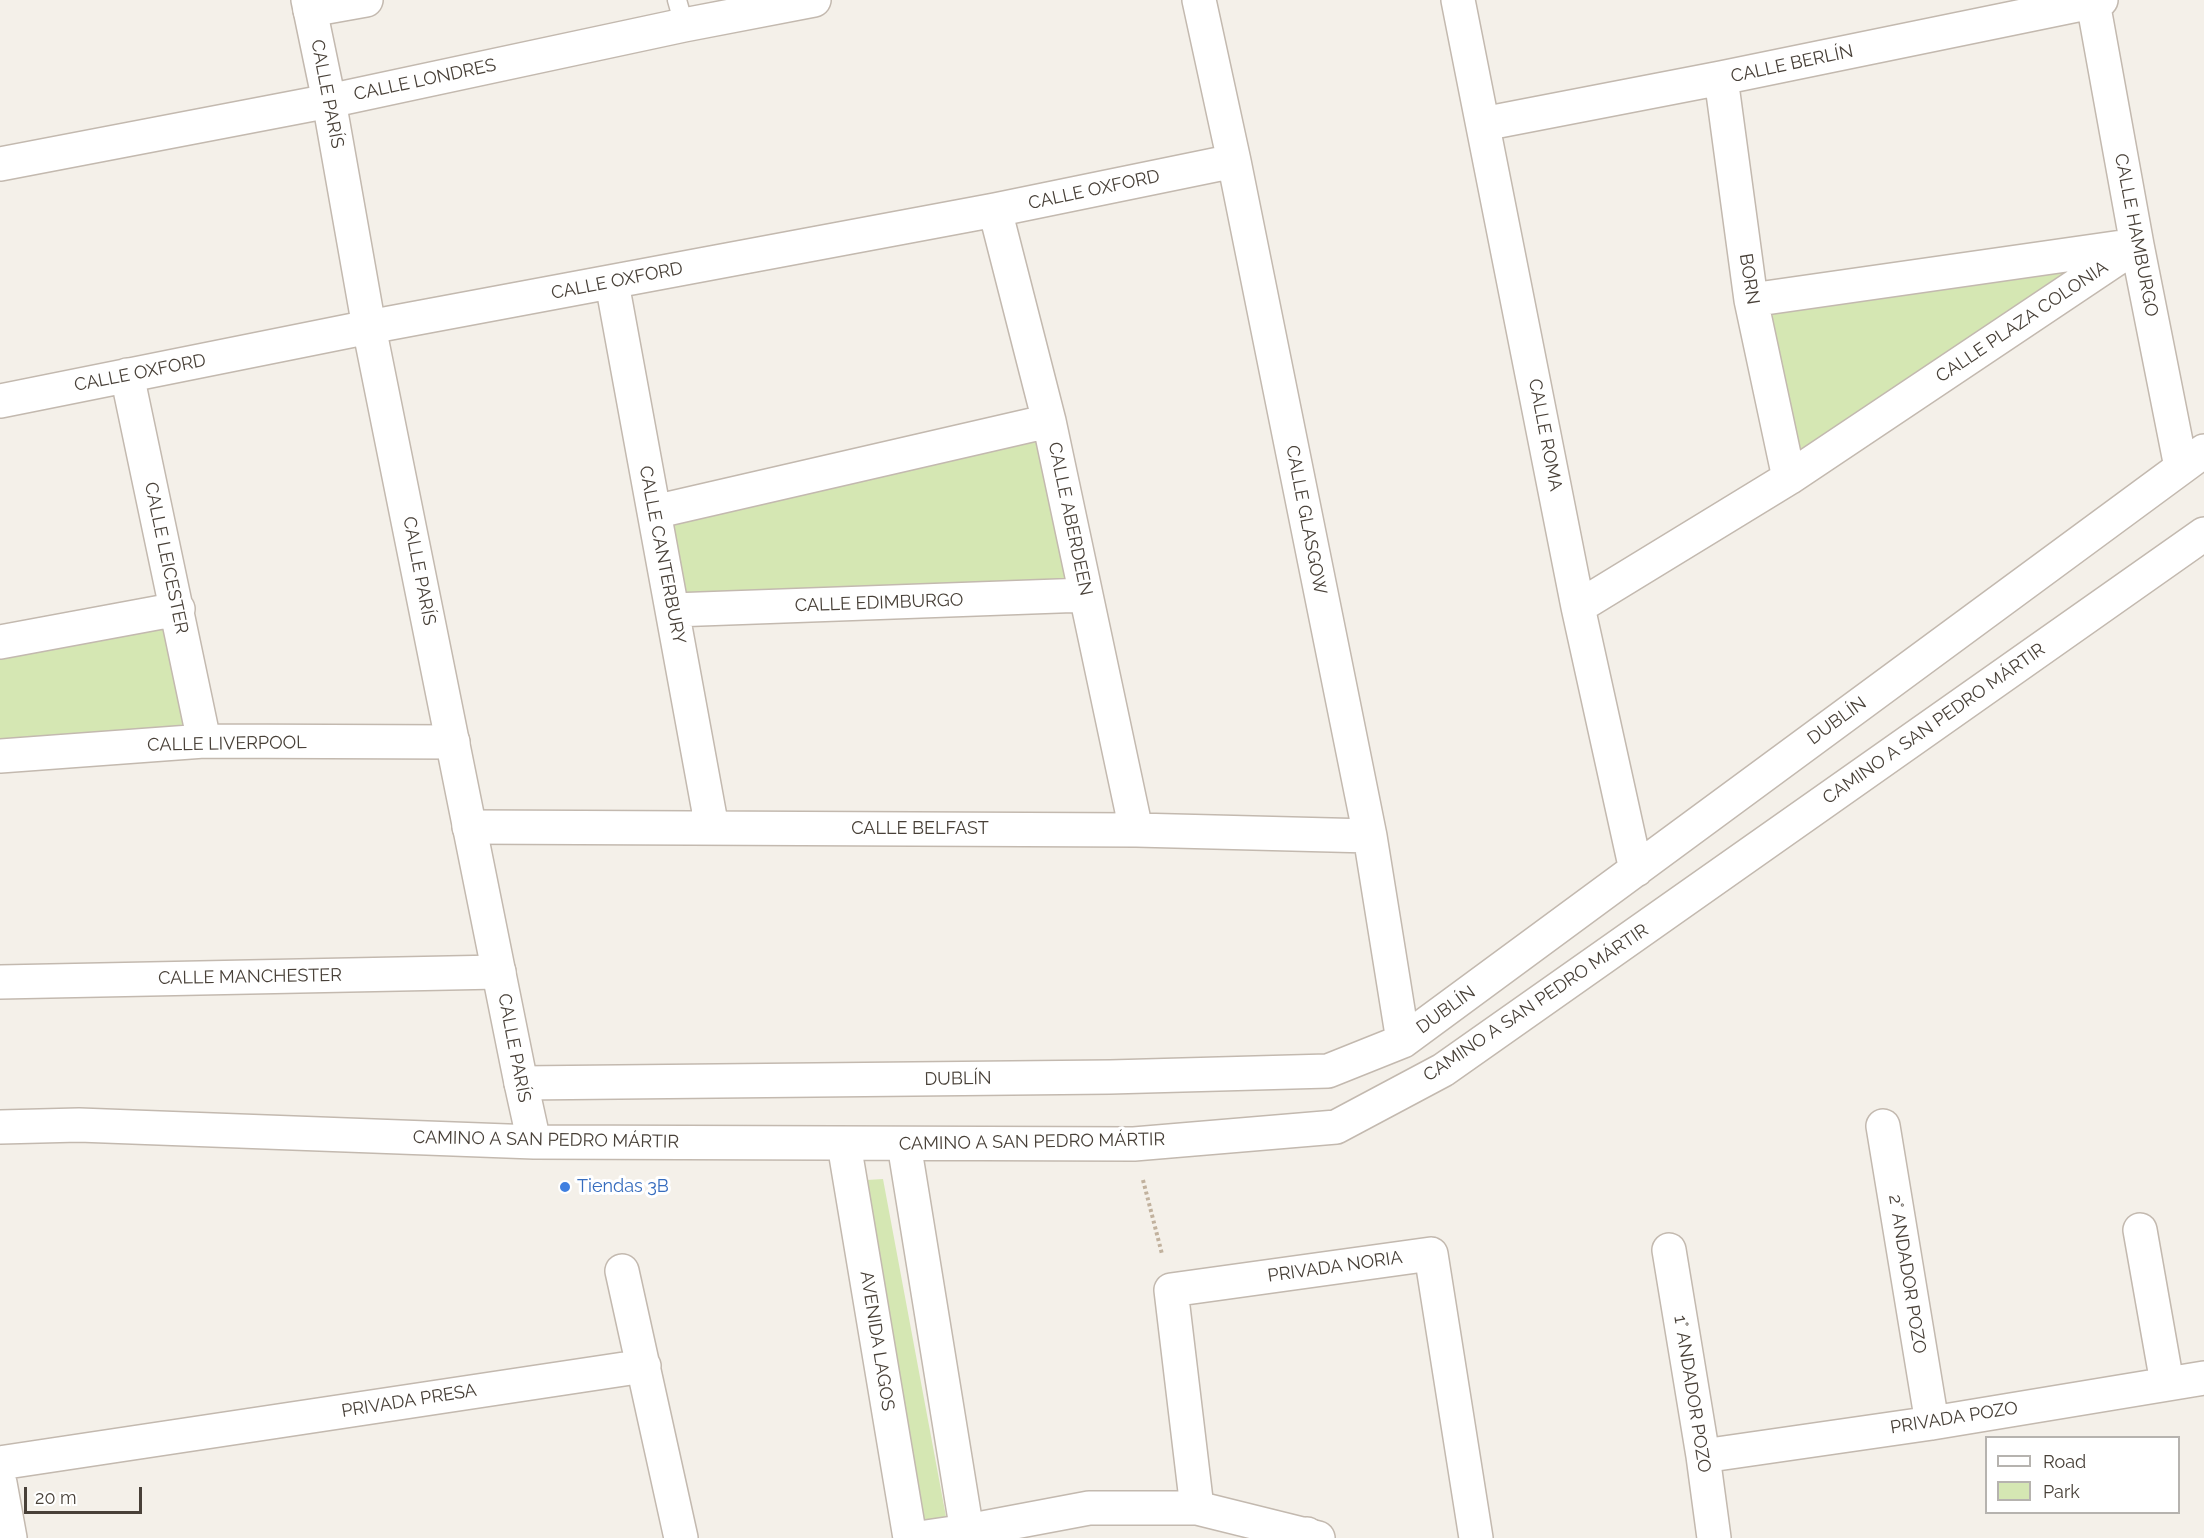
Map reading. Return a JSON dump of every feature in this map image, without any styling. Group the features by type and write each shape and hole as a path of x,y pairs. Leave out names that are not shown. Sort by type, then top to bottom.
{"street":[{"path":"309,5 366,0"},
{"name":"CALLE LONDRES","path":"0,164 329,101 680,13 814,0"},
{"name":"CALLE GLASGOW","path":"1199,0 1234,161 1370,836 1403,1041"},
{"name":"CALLE ROMA","path":"1458,0 1578,607 1636,870"},
{"name":"CALLE BERLÍN","path":"1483,124 2097,1"},
{"name":"CALLE HAMBURGO","path":"2097,1 2137,245 2192,459"},
{"name":"CALLE PARÍS","path":"309,5 329,101 369,327 534,1142"},
{"name":"BORN","path":"1721,78 1751,300 1789,478"},
{"name":"CALLE OXFORD","path":"0,401 369,327 995,210 1234,161"},
{"name":"CALLE ABERDEEN","path":"995,210 1049,421 1136,830"},
{"name":"CALLE PLAZA COLONIA","path":"1751,300 2137,245"},
{"name":"CALLE PLAZA COLONIA","path":"1578,607 1789,478 2137,245"},
{"name":"CALLE CANTERBURY","path":"612,283 712,828"},
{"name":"CALLE LEICESTER","path":"127,375 204,741"},
{"path":"654,512 1049,421"},
{"name":"DUBLÍN","path":"521,1083 1110,1077 1328,1071 1403,1041 2192,459"},
{"name":"CAMINO A SAN PEDRO MÁRTIR","path":"0,1127 79,1125 534,1142 1134,1144 1336,1126 1443,1070 2204,534"},
{"name":"CALLE EDIMBURGO","path":"673,610 1086,595"},
{"path":"0,642 178,609"},
{"name":"CALLE LIVERPOOL","path":"0,756 204,741 453,742"},
{"name":"CALLE BELFAST","path":"470,827 1136,830 1370,836"},
{"name":"CALLE MANCHESTER","path":"0,982 499,972"},
{"name":"2° ANDADOR POZO","path":"1883,1126 1932,1423"},
{"name":"AVENIDA LAGOS","path":"844,1144 910,1538"},
{"path":"904,1144 967,1535"},
{"path":"2140,1230 2167,1383"},
{"name":"1° ANDADOR POZO","path":"1669,1250 1714,1538"},
{"name":"PRIVADA NORIA","path":"1171,1290 1431,1254 1476,1538"},
{"path":"622,1271 681,1538"},
{"path":"1171,1290 1197,1508"},
{"name":"PRIVADA PRESA","path":"0,1463 644,1366"},
{"name":"PRIVADA POZO","path":"1703,1456 1932,1423 2204,1378"},
{"path":"0,1484 10,1538"},
{"path":"919,1538 967,1535 1089,1508 1197,1508 1310,1537"}],"path":[{"path":"1134,1144 1171,1290"}],"green space":[{"path":"2137,245 1789,478 1751,300"},
{"path":"1046,431 1077,589 680,602 665,521"},
{"path":"178,609 204,741 0,756 0,642"},
{"path":"883,1179 950,1538 922,1538 867,1180"}],"place":[{"name":"Tiendas 3B","path":"565,1187"}]}
